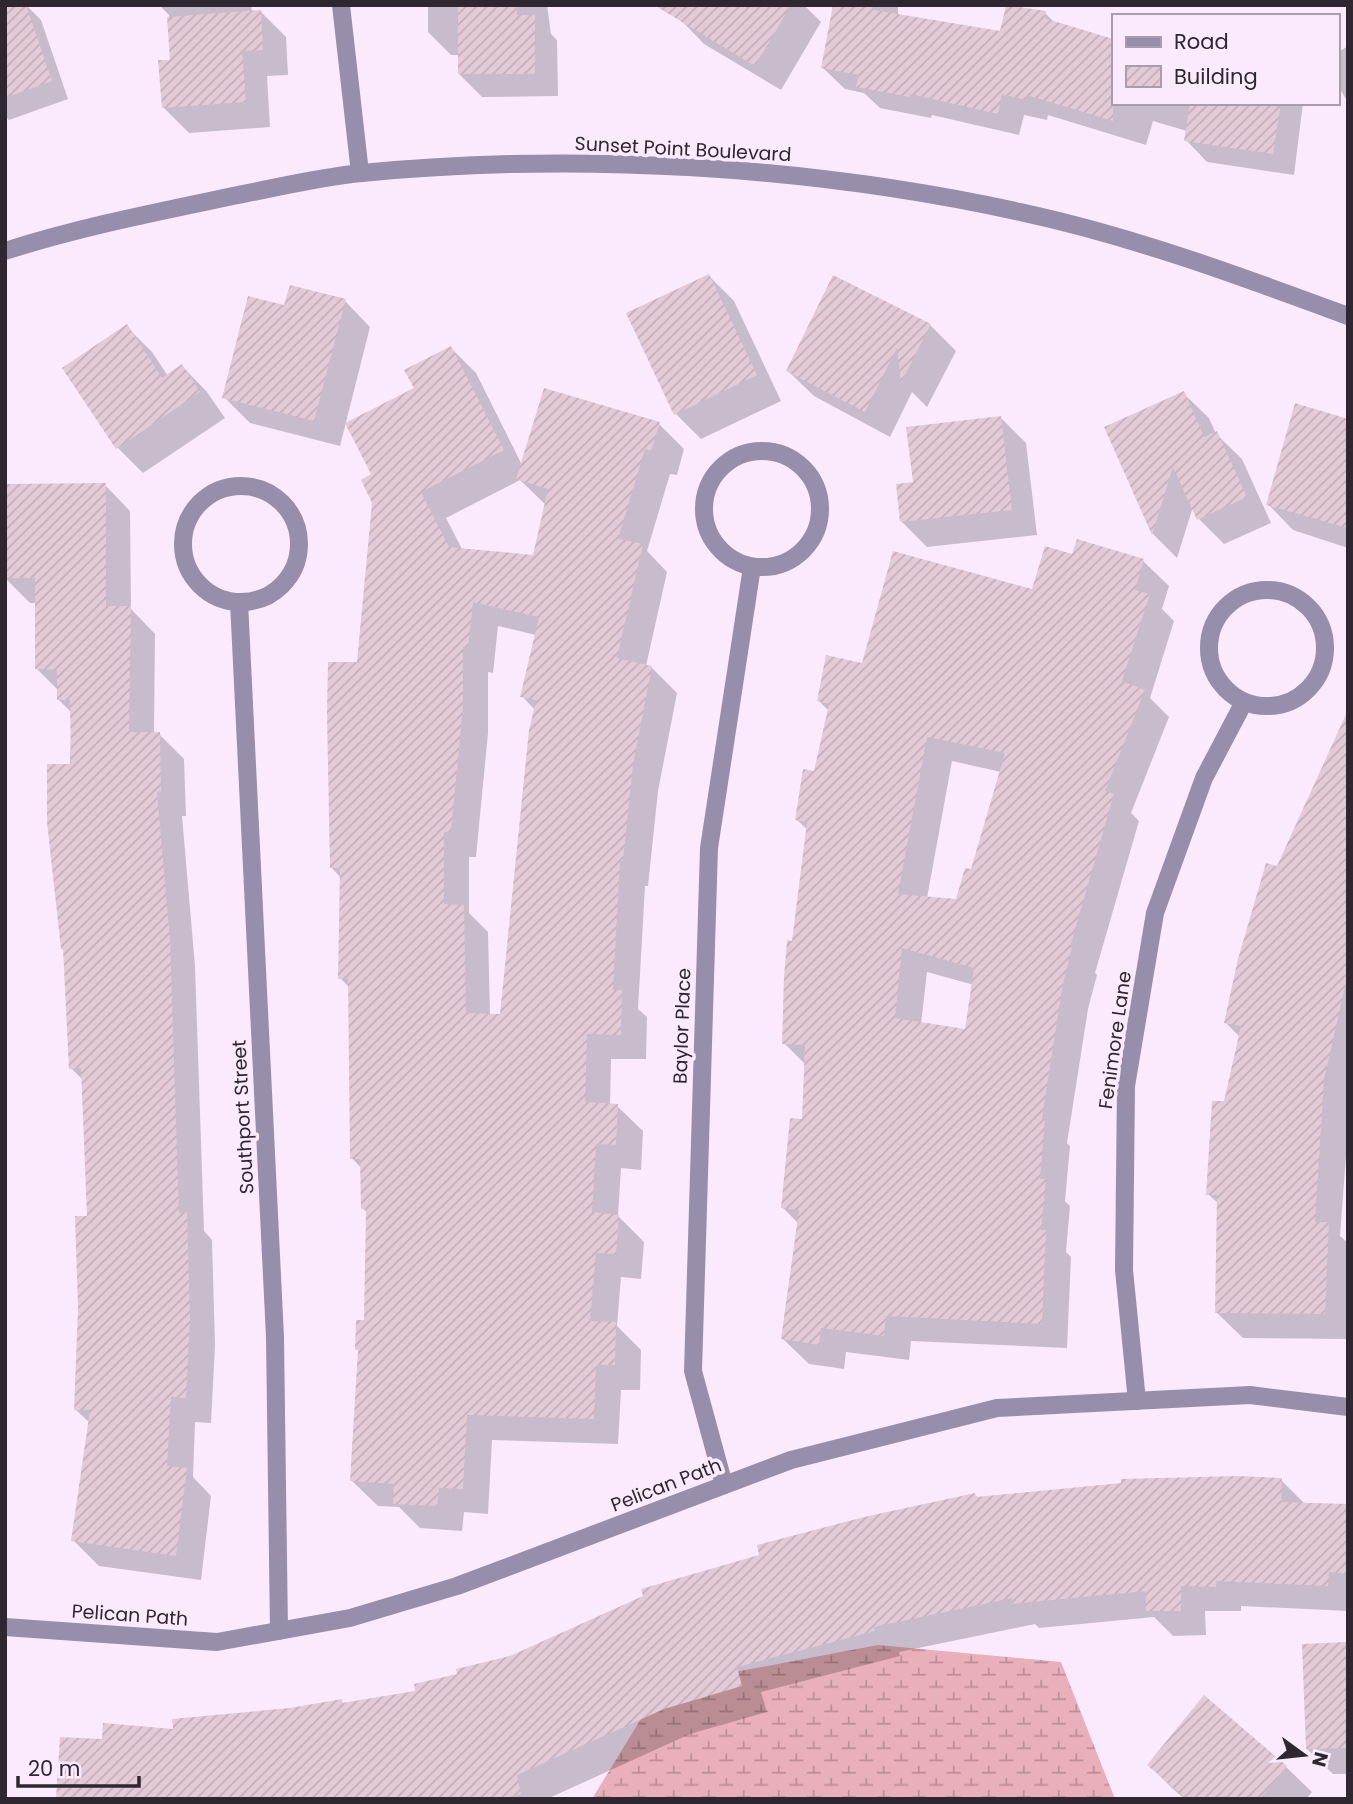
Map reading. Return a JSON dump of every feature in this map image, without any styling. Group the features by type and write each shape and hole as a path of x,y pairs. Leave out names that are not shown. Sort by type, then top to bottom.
{"street":[{"path":"341,5 360,173"},
{"name":"Sunset Point Boulevard","path":"5,251 143,214 360,173 578,164 643,166 785,174 1020,212 1144,244 1348,316"},
{"path":"767,451 784,455 808,474 816,487 819,517 816,532 797,556 768,567 752,566 736,561 722,550 711,536 705,519 705,502 710,485 719,470 749,452 767,451"},
{"path":"230,486 249,486 278,499 288,511 296,525 297,556 282,584 255,600 239,602 221,598 204,589 192,576 184,558 183,539 187,521 198,505 212,493 230,486"},
{"name":"Baylor Place","path":"724,1485 693,1371 708,862 752,566"},
{"path":"1271,590 1289,594 1315,615 1322,630 1325,647 1317,678 1306,691 1292,701 1260,706 1244,702 1223,685 1210,661 1214,626 1223,611 1237,599 1254,592 1271,590"},
{"name":"Southport Street","path":"239,602 275,1338 279,1631"},
{"name":"Fenimore Lane","path":"1137,1401 1124,1270 1126,1086 1155,913 1204,779 1244,702"},
{"name":"Pelican Path","path":"5,1627 217,1642 350,1618 457,1586 791,1460 997,1408 1250,1395 1348,1407"}],"green space":[{"path":"878,1645 1061,1662 1115,1799 592,1799 661,1686"}],"building":[{"path":"5,5 26,5 52,81 5,98"},
{"path":"458,5 517,5 517,15 535,15 535,74 458,74"},
{"path":"654,5 791,5 755,66"},
{"path":"833,5 875,5 874,10 1000,31 1006,5 1046,11 1044,18 1112,39 1113,121 1027,95 1026,100 1002,94 998,114 910,94 910,97 856,87 859,75 821,68"},
{"path":"261,10 263,50 242,51 246,102 162,108 158,60 170,60 167,17"},
{"path":"1190,105 1281,105 1273,154 1184,141"},
{"path":"709,274 757,375 674,415 626,313"},
{"path":"833,275 931,324 901,383 897,348 865,412 786,371"},
{"path":"290,285 346,299 314,421 222,398 248,296 284,305"},
{"path":"127,324 162,378 182,364 200,392 116,449 62,368"},
{"path":"451,346 504,450 421,492 449,547 533,555 548,489 516,479 544,388 660,422 651,451 645,449 618,539 643,544 617,658 652,666 633,765 623,861 620,861 613,990 622,990 621,1035 587,1034 585,1102 618,1104 616,1145 596,1144 592,1212 619,1215 616,1254 596,1253 590,1321 616,1322 615,1365 596,1365 594,1419 467,1415 463,1489 439,1488 437,1506 393,1504 394,1484 350,1481 358,1350 355,1350 356,1320 364,1320 366,1209 361,1209 360,1159 350,1159 348,979 338,979 340,868 330,868 328,662 357,662 372,503 361,480 371,474 345,423 414,388 404,370","holes":["473,602 539,617 520,697 536,700 529,730 500,1014 466,1013 464,905 444,904 444,832 451,832 463,706 463,647 468,648"]},
{"path":"1184,391 1204,437 1217,431 1247,497 1197,520 1173,467 1152,535 1104,427"},
{"path":"1295,403 1348,419 1348,528 1266,505"},
{"path":"1001,416 1012,510 900,522 896,484 913,482 906,427"},
{"path":"106,483 106,606 131,606 129,732 160,732 161,791 157,792 170,939 179,1213 187,1212 190,1318 186,1398 171,1397 167,1466 187,1468 176,1556 71,1541 90,1410 74,1410 78,1308 75,1216 87,1216 81,1068 69,1069 63,949 47,822 47,764 71,764 70,700 57,700 57,670 35,669 35,578 5,578 5,484"},
{"path":"1077,539 1144,559 1135,590 1150,594 1122,681 1145,690 1105,791 1114,794 1070,947 1072,948 1063,983 1042,1118 1045,1119 1040,1179 1046,1179 1041,1230 1046,1230 1042,1324 886,1316 884,1336 821,1328 819,1345 781,1339 799,1210 781,1208 790,1118 802,1119 805,1045 782,1044 784,977 787,940 792,941 807,822 795,820 803,769 814,771 829,704 817,701 826,655 862,663 893,551 1032,589 1045,546 1072,554","holes":["927,737 1005,753 971,869 965,868 956,899 898,894","902,948 974,968 965,1029 895,1018"]},
{"path":"1348,710 1348,973 1324,1080 1315,1222 1329,1222 1325,1314 1215,1313 1217,1195 1206,1195 1212,1101 1224,1101 1241,1026 1224,1023 1238,959 1266,863 1277,866"},
{"path":"1238,1476 1282,1478 1281,1502 1348,1504 1348,1574 1329,1572 1328,1586 1216,1581 1216,1587 1181,1586 1181,1611 1146,1611 1146,1591 1012,1604 1012,1598 874,1627 875,1631 737,1667 742,1686 664,1709 517,1775 521,1794 502,1799 56,1799 60,1737 102,1739 103,1723 173,1729 172,1719 290,1708 342,1699 342,1703 415,1691 414,1684 457,1674 456,1669 510,1656 643,1596 641,1589 759,1555 757,1545 864,1517 975,1493 976,1497 1121,1483 1121,1479"},
{"path":"1348,1642 1348,1748 1306,1749 1302,1644"},
{"path":"1204,1695 1287,1766 1260,1799 1187,1799 1147,1765"}]}
